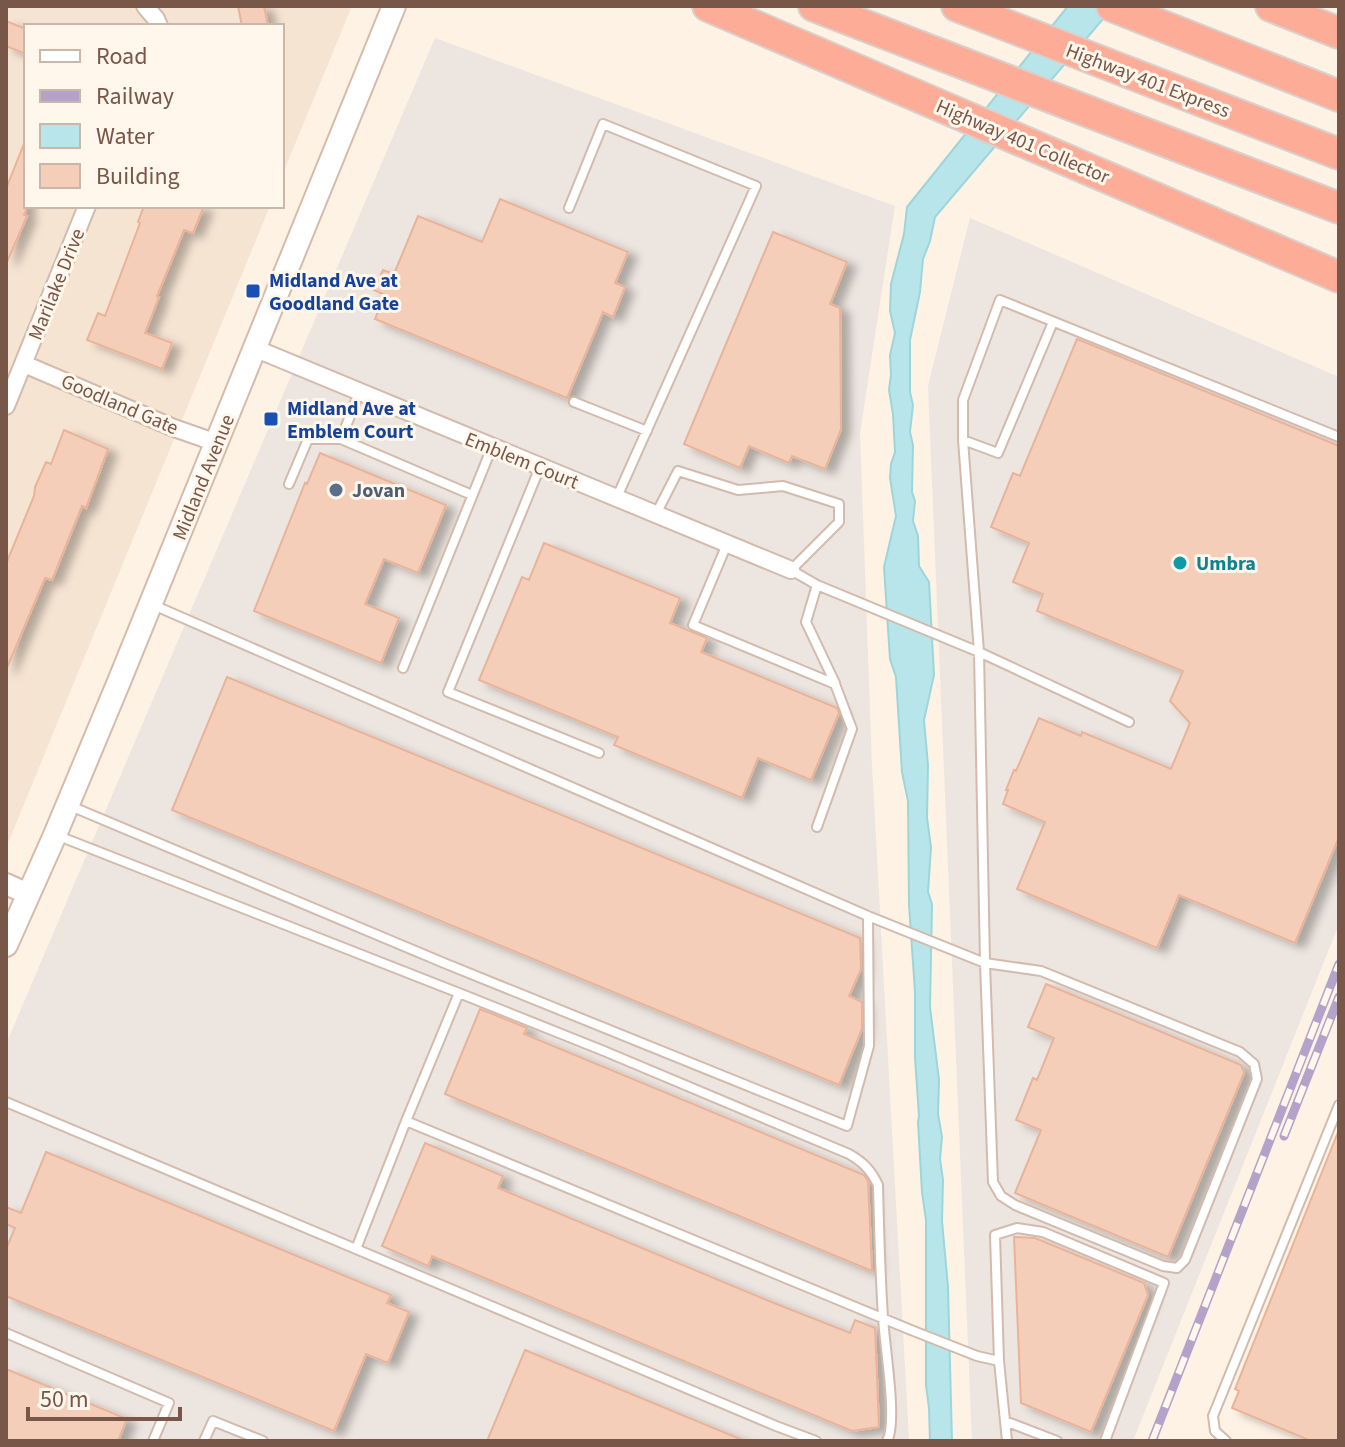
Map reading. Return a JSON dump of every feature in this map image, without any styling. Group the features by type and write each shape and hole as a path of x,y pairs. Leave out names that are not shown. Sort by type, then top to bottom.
{"highway":[{"name":"Highway 401 Collector","path":"708,6 1339,277"},
{"path":"814,6 1339,208"},
{"name":"Highway 401 Express","path":"957,6 1339,154"},
{"path":"1112,6 1339,96"},
{"path":"1271,6 1339,33"}],"main road":[{"name":"Midland Avenue","path":"6,945 68,804 394,6"}],"street":[{"path":"145,6 158,24"},
{"name":"Marilake Drive","path":"6,406 86,208"},
{"name":"Emblem Court","path":"254,348 791,570"},
{"name":"Goodland Gate","path":"24,364 174,428 217,443"},
{"path":"6,884 28,894"}],"lane":[{"path":"569,208 603,124 756,186 616,498"},
{"path":"150,603 868,916 985,963 1041,971 1240,1052 1254,1064 1257,1079 1185,1260 1177,1268 1163,1266 1015,1205 1001,1196 993,1182 985,963 979,652 963,440 963,400 1000,300 1339,437"},
{"path":"963,440 998,453 1053,322"},
{"path":"341,439 359,393"},
{"path":"574,402 647,431"},
{"path":"289,484 308,439 341,439 472,495"},
{"path":"403,668 492,447"},
{"path":"540,467 448,692 599,753"},
{"path":"656,515 678,471 738,490 783,486 839,504 839,522 791,570 817,585 979,652 1129,722"},
{"path":"727,544 693,625 835,684"},
{"path":"817,585 806,622 852,729 817,827"},
{"path":"68,804 444,963 847,1126 869,1046 868,916"},
{"path":"55,835 459,993 862,1162 872,1172 878,1185 883,1318 892,1419 887,1441"},
{"path":"356,1249 459,993"},
{"path":"6,1102 816,1441"},
{"path":"1226,1441 1215,1431 1213,1416 1339,1105"},
{"path":"406,1121 911,1330 977,1356 999,1361"},
{"path":"1007,1441 999,1361 995,1235 1017,1228 1043,1232 1164,1283 1105,1441"},
{"path":"6,1333 169,1403 153,1441"},
{"path":"204,1441 213,1421 263,1441"},
{"path":"1005,1421 1057,1441"}],"shaded area":[{"path":"6,6 352,6 284,171 284,24 24,24 24,208 269,208 6,848"},
{"path":"435,38 895,206 860,433 872,766 909,1441 6,1441 6,1044"},
{"path":"970,218 1339,377 1339,924 1133,1441 972,1441 928,386"}],"water":[{"path":"1068,6 1114,6 935,217 923,259 910,340 913,521 918,536 919,566 929,582 934,675 924,720 931,847 928,892 932,904 930,1007 942,1137 942,1221 948,1287 952,1441 930,1441 926,1385 926,1220 915,1058 908,801 902,772 896,677 890,659 884,567 896,516 890,478 895,452 889,390 890,355 895,333 890,311 891,284 904,234 907,207"}],"building":[{"path":"238,6 264,6 268,24 242,24"},
{"path":"6,21 24,28 24,53 6,46"},
{"path":"24,144 24,215 27,216 7,262 6,189"},
{"path":"500,199 628,252 615,283 625,287 613,317 603,312 567,398 375,319 385,295 374,290 383,270 394,274 418,216 482,242"},
{"path":"143,208 203,208 193,233 184,230 145,333 172,343 162,369 87,340 98,313 105,316"},
{"path":"773,232 847,262 830,304 840,308 841,429 825,469 792,456 789,463 749,446 740,468 684,444"},
{"name":"Umbra","path":"1077,339 1339,446 1339,837 1295,943 1179,895 1157,948 1017,889 1045,822 1003,804 1014,770 1039,718 1081,736 1082,732 1171,769 1190,723 1170,701 1183,671 1037,611 1043,594 1013,582 1029,543 991,527 1013,473 1020,476"},
{"path":"64,430 108,449 86,508 82,506 52,580 45,578 6,670 6,564 35,487 46,462 51,464"},
{"path":"320,453 446,505 418,573 384,559 365,604 399,618 381,663 254,611"},
{"path":"544,543 680,598 670,623 707,638 701,652 837,708 839,713 811,780 758,758 742,798 614,745 618,737 479,680 522,577 529,580"},
{"path":"227,677 860,938 861,969 849,996 862,1002 862,1029 839,1085 172,810"},
{"path":"1046,984 1241,1065 1244,1073 1168,1257 1015,1193 1041,1130 1016,1120 1054,1038 1028,1027"},
{"path":"480,1009 527,1028 524,1034 864,1175 868,1181 872,1271 445,1094"},
{"path":"1338,1132 1339,1441 1311,1441 1232,1408 1239,1391 1235,1389"},
{"path":"425,1143 503,1176 498,1188 769,1301 850,1333 855,1320 875,1328 879,1427 852,1431 432,1256 428,1266 382,1246"},
{"path":"46,1152 391,1295 387,1303 409,1312 388,1363 366,1354 334,1431 6,1296 6,1249 15,1228 6,1224 6,1207 21,1213"},
{"path":"1014,1237 1035,1238 1144,1283 1148,1295 1091,1432 1021,1403"},
{"path":"525,1350 745,1441 487,1441"},
{"path":"6,1369 127,1419 118,1441 6,1441"}],"railway":[{"path":"1152,1441 1339,964"},
{"path":"1284,1136 1339,997"}],"place":[{"name":"Midland Ave at Goodland Gate","path":"253,291"},
{"name":"Midland Ave at Emblem Court","path":"271,419"},
{"name":"Jovan","path":"336,490"},
{"name":"Umbra","path":"1180,563"}]}
